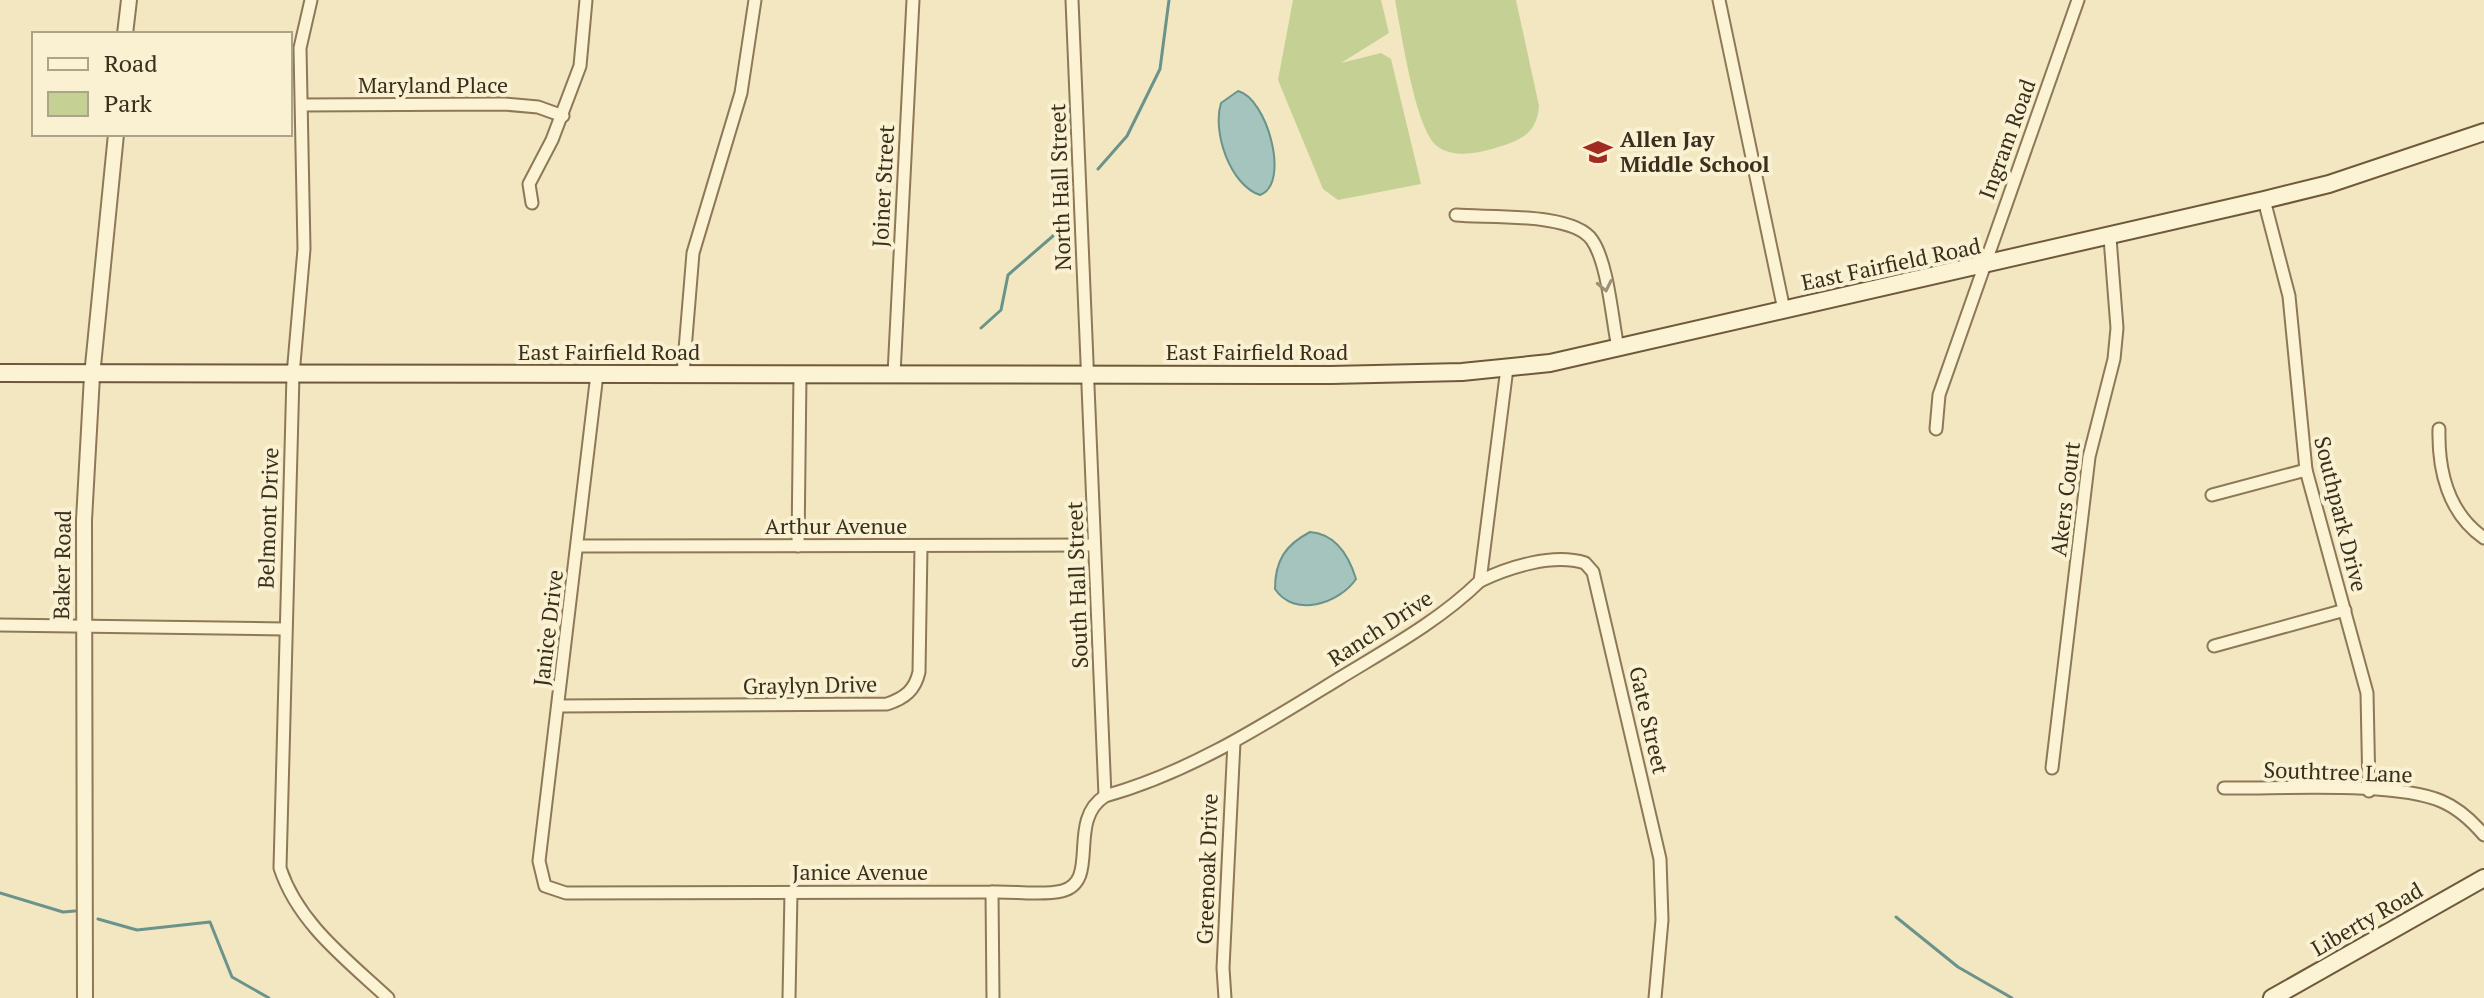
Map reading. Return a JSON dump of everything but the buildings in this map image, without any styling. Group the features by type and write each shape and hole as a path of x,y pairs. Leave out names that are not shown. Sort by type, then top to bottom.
{"main road":[{"name":"East Fairfield Road","path":"0,373 92,376 1360,375 1507,368 1618,348 2110,238 2329,184 2484,132"},
{"name":"Liberty Road","path":"2272,998 2484,878"}],"street":[{"path":"125,32 129,0"},
{"name":"Belmont Drive","path":"311,0 301,31 304,249 293,375 280,868 287,890 302,914 388,998"},
{"path":"532,203 529,184 563,116 580,66 586,0"},
{"path":"683,374 693,253 741,93 755,0"},
{"name":"Joiner Street","path":"894,374 913,0"},
{"name":"North Hall Street","path":"1072,0 1090,373"},
{"path":"1719,0 1784,310"},
{"name":"Ingram Road","path":"1936,429 1939,395 2078,0"},
{"name":"Maryland Place","path":"302,105 504,104 538,107 563,116"},
{"name":"Baker Road","path":"85,998 83,628 92,376 116,136"},
{"name":"Southpark Drive","path":"2264,200 2289,296 2306,470 2367,693 2369,791"},
{"path":"1456,215 1511,217 1571,225 1591,238 1598,253 1618,348"},
{"name":"Akers Court","path":"2052,768 2089,457 2114,359 2117,328 2110,238"},
{"path":"1480,581 1507,368"},
{"name":"South Hall Street","path":"1090,373 1105,796"},
{"name":"Janice Drive","path":"545,886 539,874 539,861 597,374"},
{"path":"798,546 800,374"},
{"path":"2439,429 2438,463 2445,486 2459,511 2484,538"},
{"path":"2212,495 2306,470"},
{"name":"Arthur Avenue","path":"578,546 1094,545"},
{"name":"Graylyn Drive","path":"559,706 887,704 898,701 912,689 919,672 921,547"},
{"name":"Gate Street","path":"1480,581 1509,569 1561,560 1585,563 1593,572 1660,859 1662,920 1655,998"},
{"name":"Ranch Drive","path":"1105,796 1194,763 1234,742 1424,627 1480,581"},
{"path":"2214,646 2345,610"},
{"path":"0,625 284,629"},
{"name":"Greenoak Drive","path":"1225,998 1223,968 1234,742"},
{"name":"Southtree Lane","path":"2224,788 2404,792 2442,801 2471,819 2484,835"},
{"name":"Janice Avenue","path":"545,886 566,893 1062,891 1074,885 1082,873 1086,816 1093,804 1105,796"},
{"path":"789,998 791,892"},
{"path":"992,892 993,998"}],"green space":[{"path":"1293,0 1381,0 1389,33 1341,63 1381,53 1391,59 1421,184 1338,200 1323,189 1278,80"},
{"path":"1395,0 1516,0 1539,106 1532,128 1510,143 1477,152 1452,153 1437,146 1429,136 1416,100"}],"water":[{"path":"1238,91 1249,97 1258,109 1272,142 1274,175 1269,188 1260,195 1240,180 1221,142 1221,103"},
{"path":"1310,532 1327,537 1340,548 1350,562 1356,579 1328,601 1304,605 1283,598 1275,589 1275,579 1279,562 1288,548"}],"waterway":[{"path":"1098,169 1127,136 1160,69 1169,0"},
{"path":"981,328 1001,310 1008,275 1061,229"},
{"path":"0,893 63,912 75,911"},
{"path":"1896,917 1958,967 2012,998"},
{"path":"98,919 137,930 210,922 232,977 269,998"}],"place":[{"name":"Allen Jay Middle School","path":"1598,152"}]}
